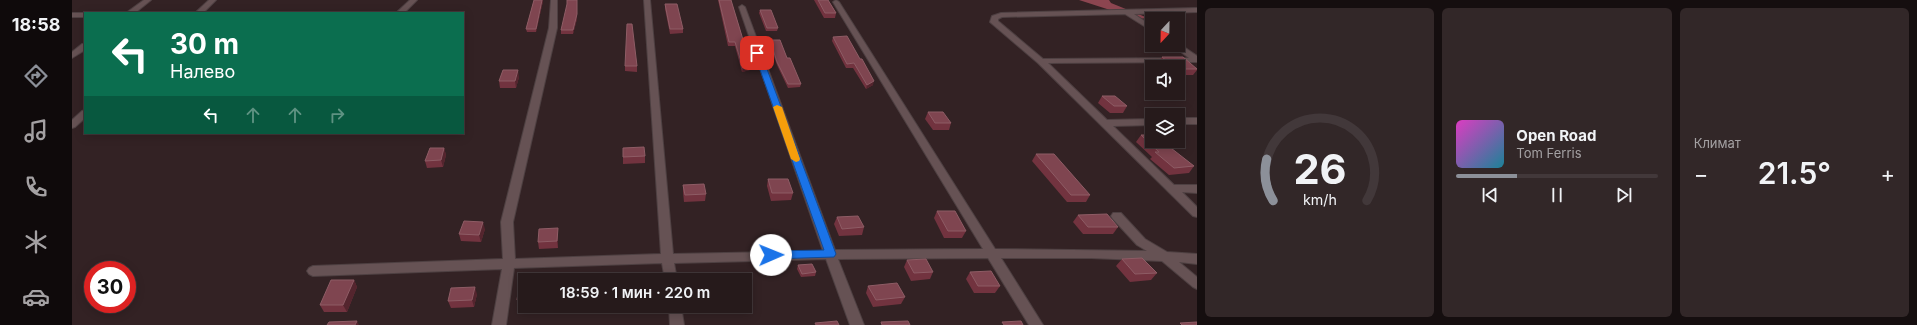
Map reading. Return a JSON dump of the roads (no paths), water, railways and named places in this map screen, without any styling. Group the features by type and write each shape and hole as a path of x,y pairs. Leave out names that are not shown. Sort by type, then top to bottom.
{"street":[{"path":"131,12 148,0"},
{"path":"200,12 213,0"},
{"path":"401,12 414,0"},
{"path":"499,325 509,264 507,222 553,28 554,0"},
{"path":"647,0 667,257 670,273"},
{"path":"836,2 1036,325"},
{"path":"742,7 761,64 857,325"},
{"path":"1197,10 1001,15 995,18 994,22 1041,62 1197,213"},
{"path":"1127,12 1145,24"},
{"path":"72,15 84,15"},
{"path":"72,56 84,47"},
{"path":"1041,62 1197,60 1185,51"},
{"path":"72,125 84,115"},
{"path":"1185,121 1197,122"},
{"path":"1104,123 1145,122"},
{"path":"1171,188 1197,188"},
{"path":"1117,216 1141,242 1164,256 1197,284"},
{"path":"313,271 667,257 831,254 991,253 1164,256 1197,259"},
{"path":"676,313 677,325"}]}
